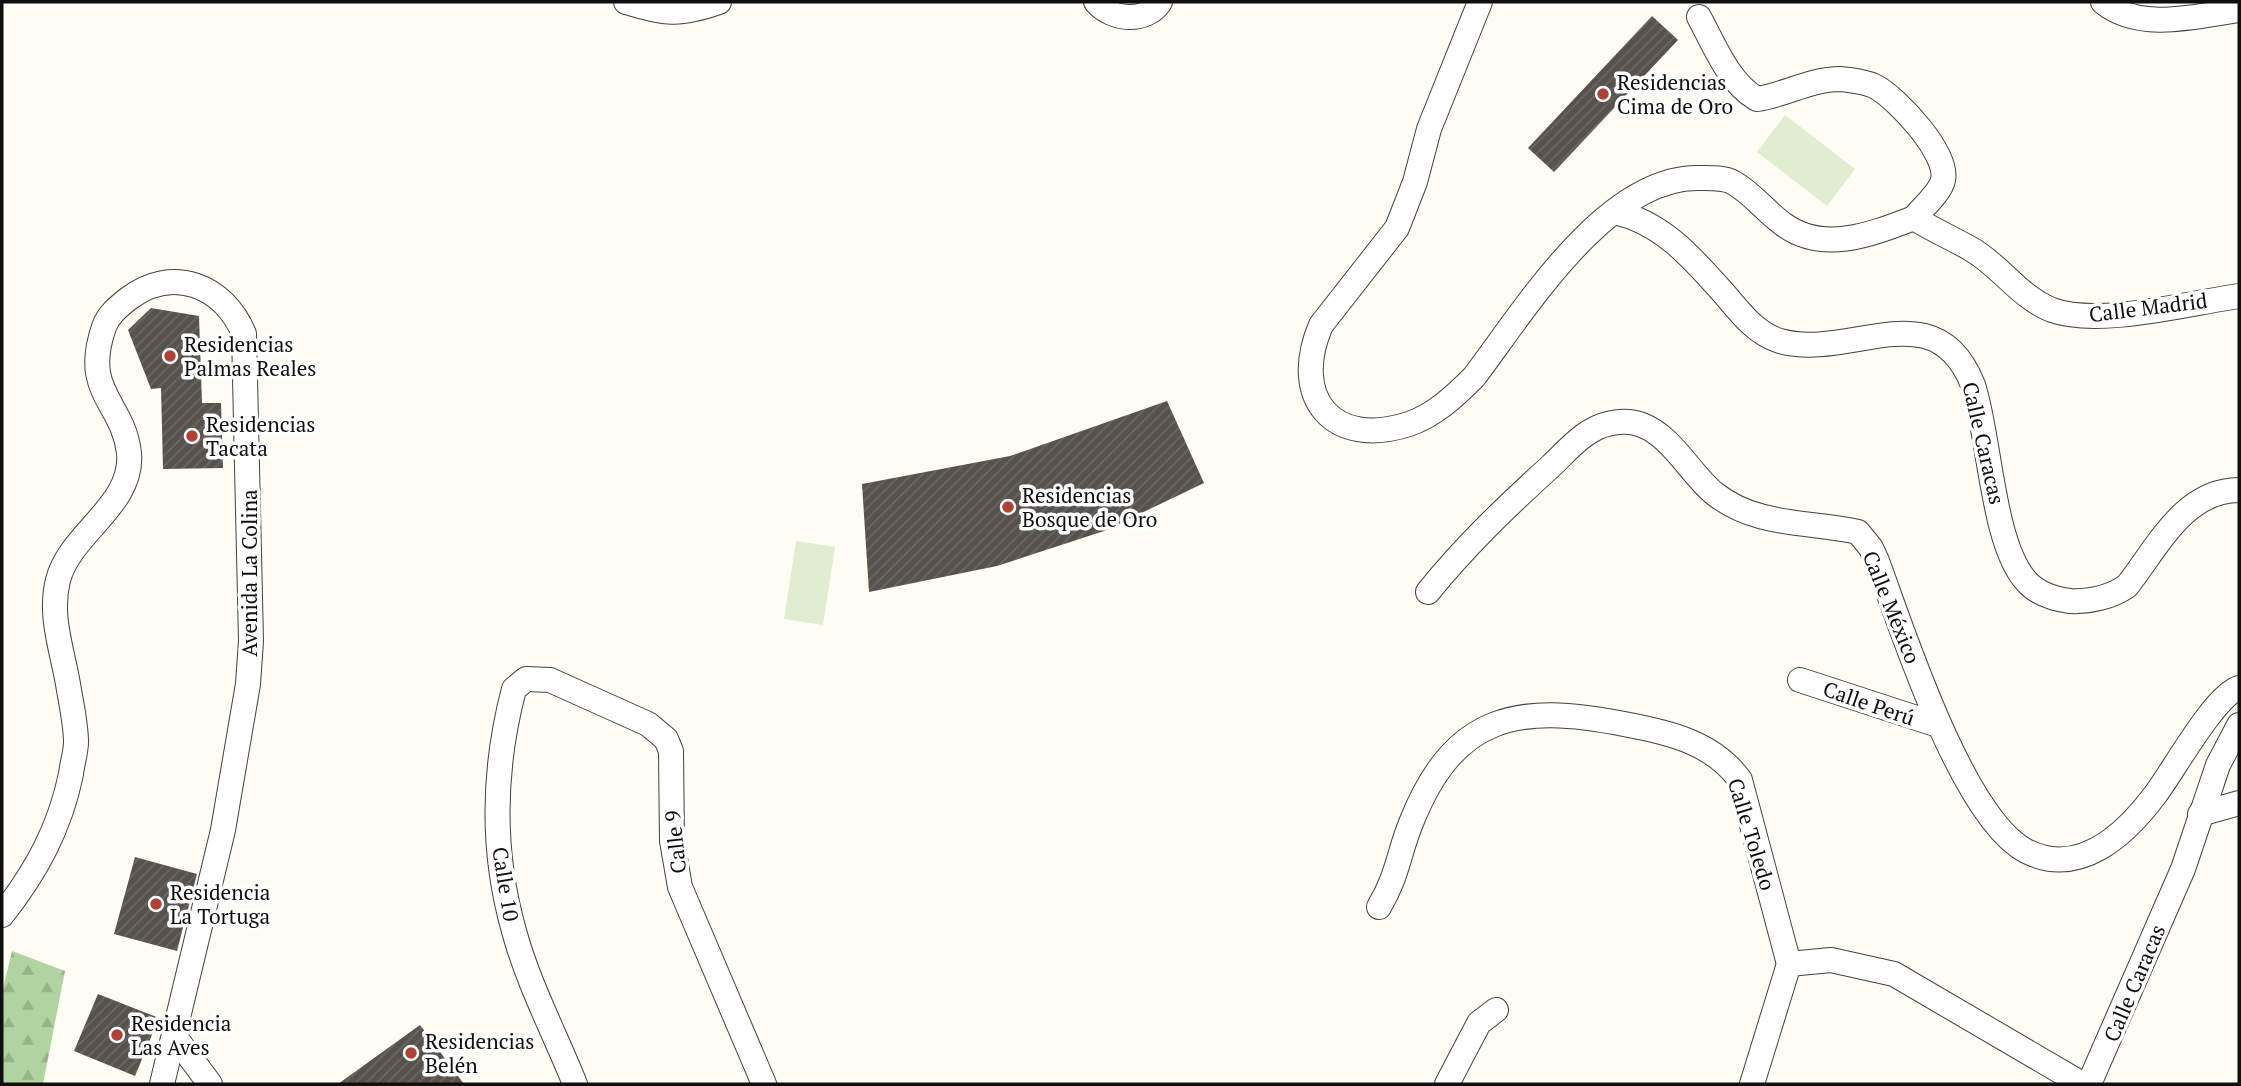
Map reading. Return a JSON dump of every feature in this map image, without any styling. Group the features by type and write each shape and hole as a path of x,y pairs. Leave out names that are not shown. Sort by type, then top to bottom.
{"street":[{"path":"626,2 657,12 681,14 707,4"},
{"path":"1096,2 1117,15 1141,18 1155,9 1160,2"},
{"path":"1480,2 1429,129 1415,182 1397,228 1321,325 1314,342 1309,377 1319,406 1329,418 1360,429 1393,428 1426,417 1474,377 1573,248 1614,212 1666,182 1711,178 1732,182 1798,234 1822,240 1847,239 1914,218 1943,180 1943,167 1936,151 1910,117 1877,88 1840,79 1796,86 1757,99 1744,92 1728,71 1699,17"},
{"path":"2103,2 2129,14 2158,20 2239,10"},
{"name":"Calle Caracas","path":"1614,212 1645,223 1684,249 1755,327 1781,341 1835,345 1876,335 1910,332 1942,342 1966,366 1980,406 1996,496 2012,558 2027,582 2050,597 2088,601 2116,593 2127,586 2184,512 2208,496 2239,490"},
{"name":"Calle Madrid","path":"1914,218 1941,236 1971,249 2031,300 2070,315 2096,317 2239,296"},
{"name":"Avenida La Colina","path":"2,915 29,880 47,849 65,802 76,743 56,620 54,597 59,577 65,561 120,492 129,454 96,373 104,325 115,309 153,285 192,284 228,304 244,334 251,641 248,684 223,830 162,1084"},
{"name":"Calle México","path":"1428,592 1491,521 1590,431 1614,422 1641,424 1659,435 1716,494 1737,507 1782,523 1858,532 1871,548 1877,561 1938,725 1994,820 2025,850 2047,858 2067,860 2104,847 2153,798 2216,705 2230,691 2239,688"},
{"name":"Calle 10","path":"526,679 513,689 499,760 496,790 500,857 514,932 576,1084"},
{"name":"Calle 9","path":"526,679 550,680 648,723 666,739 671,751 672,841 680,887 764,1084"},
{"name":"Calle Perú","path":"1800,680 1938,725"},
{"name":"Calle Toledo","path":"1379,907 1394,882 1409,826 1421,798 1433,778 1476,732 1494,722 1533,714 1593,718 1708,748 1726,761 1740,780 1789,964"},
{"name":"Calle Caracas","path":"2089,1084 2183,869 2218,765 2239,725"},
{"path":"2200,814 2239,803"},
{"path":"1752,1084 1789,964 1831,960 1894,974 2082,1084"},
{"path":"1447,1084 1479,1023 1496,1010"},
{"path":"175,1037 210,1084"}],"green space":[{"path":"1785,115 1855,169 1827,206 1757,152"},
{"path":"796,541 835,547 823,625 784,619"},
{"path":"12,951 65,971 43,1084 2,1084 2,993"}],"building":[{"name":"Residencias Cima de Oro","path":"1652,16 1678,40 1554,172 1528,148"},
{"path":"151,308 199,316 202,403 221,403 223,468 163,469 161,388 151,389 128,330"},
{"name":"Residencias Bosque de Oro","path":"1167,401 1204,483 1104,531 997,566 869,592 862,484 1010,456"},
{"name":"Residencia La Tortuga","path":"135,857 197,874 177,951 114,934"},
{"name":"Residencia Las Aves","path":"98,994 159,1018 135,1076 74,1051"},
{"name":"Residencias Belén","path":"420,1025 464,1084 338,1084"}],"place":[{"name":"Residencias Cima de Oro","path":"1603,94"},
{"name":"Residencias Palmas Reales","path":"170,356"},
{"name":"Residencias Tacata","path":"192,436"},
{"name":"Residencias Bosque de Oro","path":"1008,507"},
{"name":"Residencia La Tortuga","path":"156,904"},
{"name":"Residencia Las Aves","path":"117,1035"},
{"name":"Residencias Belén","path":"411,1053"}]}
